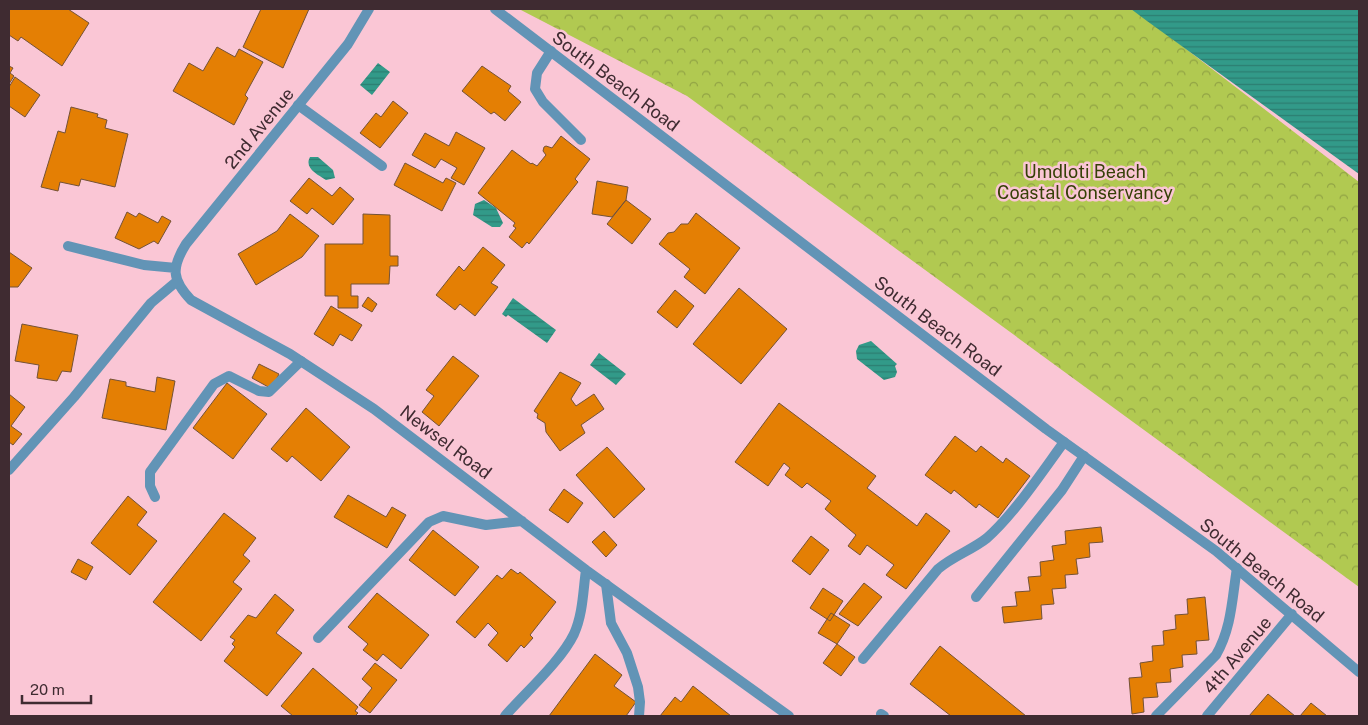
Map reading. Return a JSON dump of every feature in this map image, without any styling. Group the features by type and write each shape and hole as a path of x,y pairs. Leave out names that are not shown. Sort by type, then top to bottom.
{"street":[{"name":"2nd Avenue","path":"176,268 186,244 348,44 369,9"},
{"name":"South Beach Road","path":"495,9 1064,442 1237,568 1359,672"},
{"path":"550,51 537,73 534,89 543,102 581,140"},
{"path":"298,105 382,166"},
{"path":"9,470 74,397 151,303 176,282 176,268 144,265 68,246"},
{"name":"Newsel Road","path":"176,282 191,300 301,361 374,409 586,570 789,716"},
{"path":"155,497 150,486 150,472 214,384 228,376 259,391 269,392 301,361"},
{"path":"863,660 938,569 948,560 987,538 1027,492 1064,442"},
{"path":"976,597 1062,490 1084,456"},
{"path":"318,638 429,522 443,516 486,526 522,521"},
{"path":"1156,716 1216,655 1223,643 1231,620 1237,568"},
{"path":"504,716 562,653 574,634 580,617 586,570"},
{"path":"606,584 611,623 627,653 638,687 639,716"},
{"name":"4th Avenue","path":"1207,716 1292,614"}],"green space":[{"name":"Umdloti Beach Coastal Conservancy","path":"519,9 1134,9 1359,182 1359,587 687,96"}],"shaded area":[{"path":"1131,9 1359,9 1359,174 1147,21"},
{"path":"378,63 390,72 372,95 360,85"},
{"path":"310,157 318,157 333,170 335,178 326,180 315,173 310,168"},
{"path":"484,200 496,208 503,223 500,227 492,227 473,215 475,204"},
{"path":"513,298 556,330 547,343 508,315 506,317 502,314"},
{"path":"871,341 897,364 895,366 897,372 895,377 884,380 857,359 856,351 859,345"},
{"path":"599,353 626,374 616,385 590,365"}],"building":[{"path":"9,9 68,9 89,23 62,66 21,37 18,41 9,35"},
{"path":"261,9 309,9 283,68 243,47"},
{"path":"217,47 235,57 239,49 263,62 245,95 248,98 234,125 173,91 189,63 203,71"},
{"path":"9,66 13,68 10,73 14,76 9,84"},
{"path":"482,66 511,86 508,91 521,102 505,121 494,112 491,114 462,91"},
{"path":"15,77 40,95 25,117 9,106 9,87"},
{"path":"393,101 408,113 380,148 360,133 376,113 381,117"},
{"path":"71,107 98,114 97,117 107,120 105,128 128,134 115,187 81,179 79,186 60,182 58,191 41,187 58,131 65,133"},
{"path":"456,132 485,148 464,185 451,178 457,168 441,159 435,168 412,155 425,133 449,146"},
{"path":"561,136 590,159 575,179 578,182 529,244 527,242 522,248 509,237 516,228 513,226 515,223 478,193 512,150 531,164 537,166 546,155 543,151 544,147 552,148"},
{"path":"405,163 443,183 446,178 456,183 442,211 394,185"},
{"path":"309,178 332,196 340,187 354,199 333,225 312,208 307,214 290,201"},
{"path":"597,181 628,187 626,200 612,217 592,214"},
{"path":"626,200 651,219 632,244 607,224"},
{"path":"127,212 136,217 139,213 158,223 162,216 171,221 158,244 154,241 139,249 115,238"},
{"path":"696,213 740,248 705,294 684,277 690,269 659,244 668,233 674,232 681,224 688,224"},
{"path":"290,214 319,236 302,257 256,285 238,254 277,231"},
{"path":"363,214 390,215 390,256 398,256 398,266 390,266 389,284 351,284 351,296 358,296 358,308 338,308 338,296 325,296 325,244 363,244"},
{"path":"483,247 505,265 491,283 498,287 475,316 460,304 455,310 436,295 459,266 464,271"},
{"path":"9,252 32,268 18,287 9,287"},
{"path":"739,288 787,329 741,384 693,344"},
{"path":"675,290 694,306 677,328 657,312"},
{"path":"368,297 377,304 372,312 362,306"},
{"path":"331,306 362,325 352,341 340,334 333,346 314,334"},
{"path":"22,324 78,335 71,372 62,371 57,381 37,378 39,365 15,361"},
{"path":"453,356 479,376 439,426 422,412 434,396 426,390"},
{"path":"259,364 279,374 272,389 252,378"},
{"path":"560,372 581,383 571,399 576,406 594,394 604,409 581,425 585,433 560,451 546,432 545,423 537,418 538,414 534,411"},
{"path":"157,377 175,381 166,430 102,418 110,379 126,382 126,386 155,392"},
{"path":"227,383 267,414 233,459 193,428"},
{"path":"9,394 25,407 11,426 22,434 13,445 9,442"},
{"path":"779,403 876,476 867,488 917,526 926,513 950,531 906,589 886,575 894,565 867,545 860,555 848,546 856,535 825,509 831,501 807,483 802,488 785,475 790,468 784,463 768,486 735,462"},
{"path":"306,408 350,447 321,481 292,456 287,462 271,449"},
{"path":"955,436 976,452 981,446 1003,463 1006,458 1030,476 998,518 979,504 976,508 954,490 951,494 925,475"},
{"path":"607,447 645,489 614,518 576,475"},
{"path":"564,489 583,503 568,523 549,510"},
{"path":"348,495 386,517 392,507 406,515 387,548 334,517"},
{"path":"128,496 147,512 137,525 157,541 130,575 91,543"},
{"path":"224,513 256,538 243,555 250,561 233,582 242,589 201,641 153,602"},
{"path":"1101,527 1103,542 1089,543 1090,557 1076,559 1078,574 1065,575 1066,588 1052,589 1054,604 1041,605 1042,619 1004,623 1002,607 1017,606 1015,592 1030,591 1028,577 1041,576 1040,562 1054,560 1052,546 1066,544 1065,531"},
{"path":"433,530 479,567 455,596 409,560"},
{"path":"604,531 617,545 606,557 592,542"},
{"path":"811,536 829,550 810,575 792,561"},
{"path":"78,559 93,567 86,580 71,572"},
{"path":"511,569 518,574 520,572 556,602 530,635 533,638 524,648 521,645 507,662 488,645 498,633 488,623 475,638 456,622 497,575 502,579"},
{"path":"864,583 882,597 858,626 839,614"},
{"path":"823,588 843,601 830,621 810,608"},
{"path":"377,593 429,635 401,669 383,654 377,661 363,650 368,644 348,627"},
{"path":"275,594 294,610 276,633 302,653 267,696 224,661 235,647 232,644 235,640 230,637 248,615 256,618"},
{"path":"1205,597 1209,640 1196,641 1197,654 1182,655 1183,667 1170,669 1171,682 1156,683 1158,697 1143,698 1144,712 1132,714 1129,678 1142,677 1140,663 1153,661 1152,646 1164,645 1163,631 1176,629 1175,615 1188,614 1187,599"},
{"path":"831,613 850,625 837,644 818,633"},
{"path":"837,644 855,657 841,676 823,663"},
{"path":"940,646 1026,716 951,716 910,684"},
{"path":"595,654 622,675 614,686 636,702 626,716 549,716"},
{"path":"375,663 397,680 370,713 359,705 372,688 362,679"},
{"path":"313,668 358,707 355,711 358,713 355,716 293,716 281,706"},
{"path":"693,686 731,716 660,716 675,697 681,702"},
{"path":"1268,694 1295,716 1249,716"},
{"path":"1311,703 1327,716 1300,716"}]}
